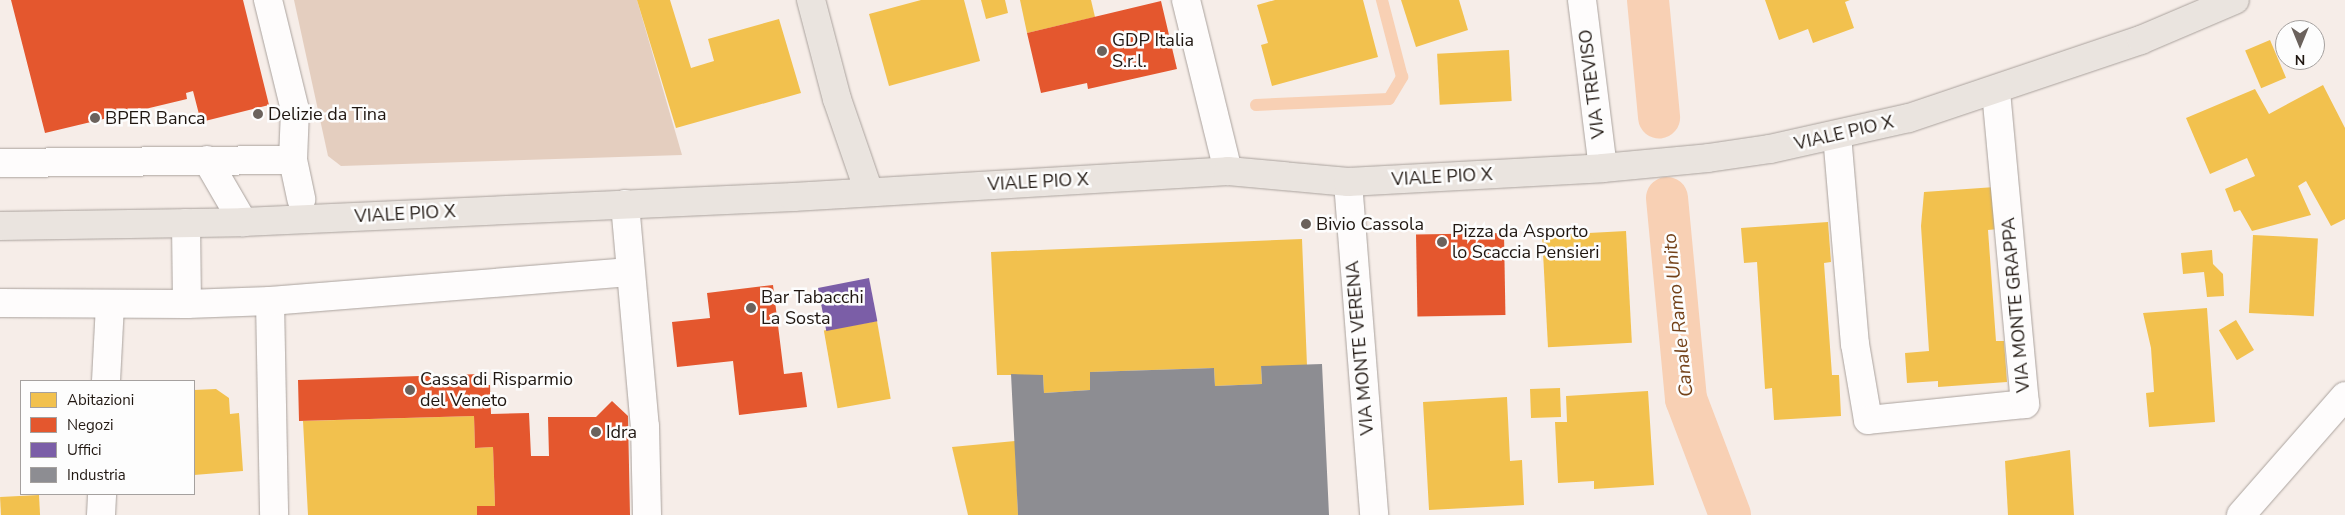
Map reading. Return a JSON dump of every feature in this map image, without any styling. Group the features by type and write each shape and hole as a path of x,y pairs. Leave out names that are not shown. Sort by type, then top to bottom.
{"main road":[{"path":"811,0 837,99 869,192"},
{"name":"VIALE PIO X","path":"0,226 243,222 301,209 625,204 1228,171 1348,182 1603,168 1717,157 1909,118 1996,91 2141,40 2234,0"}],"street":[{"path":"268,0 295,110 300,153 301,209"},
{"path":"1186,0 1228,171"},
{"name":"VIA TREVISO","path":"1582,0 1603,168"},
{"name":"VIA MONTE GRAPPA","path":"1836,134 1855,344 1868,420 2025,404 1996,91"},
{"path":"295,110 293,160 301,209"},
{"path":"207,160 243,222"},
{"path":"0,162 293,160"},
{"name":"VIA MONTE VERENA","path":"1348,182 1374,515"},
{"path":"625,204 645,426 647,515"},
{"path":"186,223 187,304"},
{"path":"0,303 110,305 270,301 630,272"},
{"path":"270,301 274,515"},
{"path":"106,380 110,305"},
{"path":"2241,515 2345,396"},
{"path":"101,515 102,495"}],"shaded area":[{"path":"294,0 637,0 682,155 341,166 328,156"}],"building: Abitazioni":[{"path":"637,0 670,0 691,68 714,61 708,39 779,19 801,93 676,128"},
{"path":"921,0 964,0 980,61 889,86 869,14"},
{"path":"981,0 1005,0 1008,13 986,19"},
{"path":"1020,0 1091,0 1095,17 1027,33"},
{"path":"1275,0 1363,0 1378,57 1272,86 1261,45 1268,43 1257,5"},
{"path":"1401,0 1459,0 1468,30 1416,47"},
{"path":"1765,0 1850,0 1845,2 1854,28 1813,43 1808,29 1779,40"},
{"path":"2270,40 2275,52 2275,70 2283,70 2286,78 2261,88 2245,51"},
{"path":"1509,50 1512,101 1440,105 1437,54"},
{"path":"2323,85 2345,128 2345,219 2331,226 2306,181 2298,186 2311,215 2252,231 2240,210 2234,212 2225,189 2255,176 2247,158 2210,174 2186,118 2255,89 2269,114"},
{"path":"1995,187 1998,229 1988,230 1996,341 2004,341 2007,382 1938,387 1938,381 1907,383 1905,353 1929,351 1921,226 1924,192"},
{"path":"1828,222 1831,262 1824,263 1832,375 1839,375 1841,416 1774,420 1772,388 1765,389 1757,262 1744,263 1741,228"},
{"path":"1626,231 1632,343 1548,347 1542,235"},
{"path":"2253,235 2318,238 2314,316 2249,313"},
{"path":"1302,239 1307,366 1261,366 1262,384 1215,386 1214,368 1090,372 1090,390 1044,393 1043,375 997,375 991,252"},
{"path":"2212,250 2213,264 2223,274 2224,296 2207,297 2204,272 2183,274 2181,253"},
{"path":"2207,308 2215,422 2149,427 2146,393 2154,392 2151,348 2143,313"},
{"path":"2236,320 2254,350 2237,360 2219,330"},
{"path":"877,321 891,399 838,408 824,330"},
{"path":"1560,388 1561,417 1531,418 1530,389"},
{"path":"216,389 229,398 230,414 239,413 243,471 195,475 195,390"},
{"path":"1648,391 1654,485 1594,489 1594,481 1558,483 1555,422 1567,422 1566,396"},
{"path":"1507,397 1510,461 1522,460 1524,505 1429,510 1423,402"},
{"path":"474,416 475,448 493,447 495,506 477,506 477,515 308,515 303,421"},
{"path":"1015,441 1018,515 968,515 952,447"},
{"path":"2070,450 2074,515 2008,515 2005,461"},
{"path":"39,495 40,515 1,515 0,497"}],"building: Negozi":[{"path":"11,0 243,0 269,105 201,122 193,91 186,93 187,99 45,133"},
{"name":"GDP Italia S.r.l.","path":"1161,1 1177,69 1088,89 1087,83 1041,93 1027,33"},
{"path":"1504,233 1505,315 1417,317 1416,235"},
{"path":"773,285 784,374 802,372 807,407 739,415 733,361 677,367 672,322 710,318 707,293"},
{"path":"481,374 481,385 490,385 491,414 529,413 531,456 549,456 548,417 596,417 612,401 628,416 630,515 477,515 477,506 495,506 493,447 475,448 474,416 299,421 298,380"}],"building: Uffici":[{"path":"869,278 877,321 826,331 818,288"}],"building: Industria":[{"path":"1322,364 1329,515 1018,515 1011,374 1043,375 1044,393 1090,390 1090,372 1214,368 1215,386 1262,384 1261,366"}],"waterway":[{"path":"1256,105 1389,99 1402,77 1382,0"},
{"name":"Canale Ramo Unito","path":"1648,0 1659,117"},
{"name":"Canale Ramo Unito","path":"1667,198 1686,399 1730,515"}],"place":[{"name":"GDP Italia S.r.l.","path":"1102,51"},
{"name":"Delizie da Tina","path":"258,114"},
{"name":"BPER Banca","path":"95,118"},
{"name":"Bivio Cassola","path":"1306,224"},
{"name":"Pizza da Asporto lo Scaccia Pensieri","path":"1442,242"},
{"name":"Bar Tabacchi La Sosta","path":"751,308"},
{"name":"Cassa di Risparmio del Veneto","path":"410,390"},
{"name":"Idra","path":"596,432"}]}
